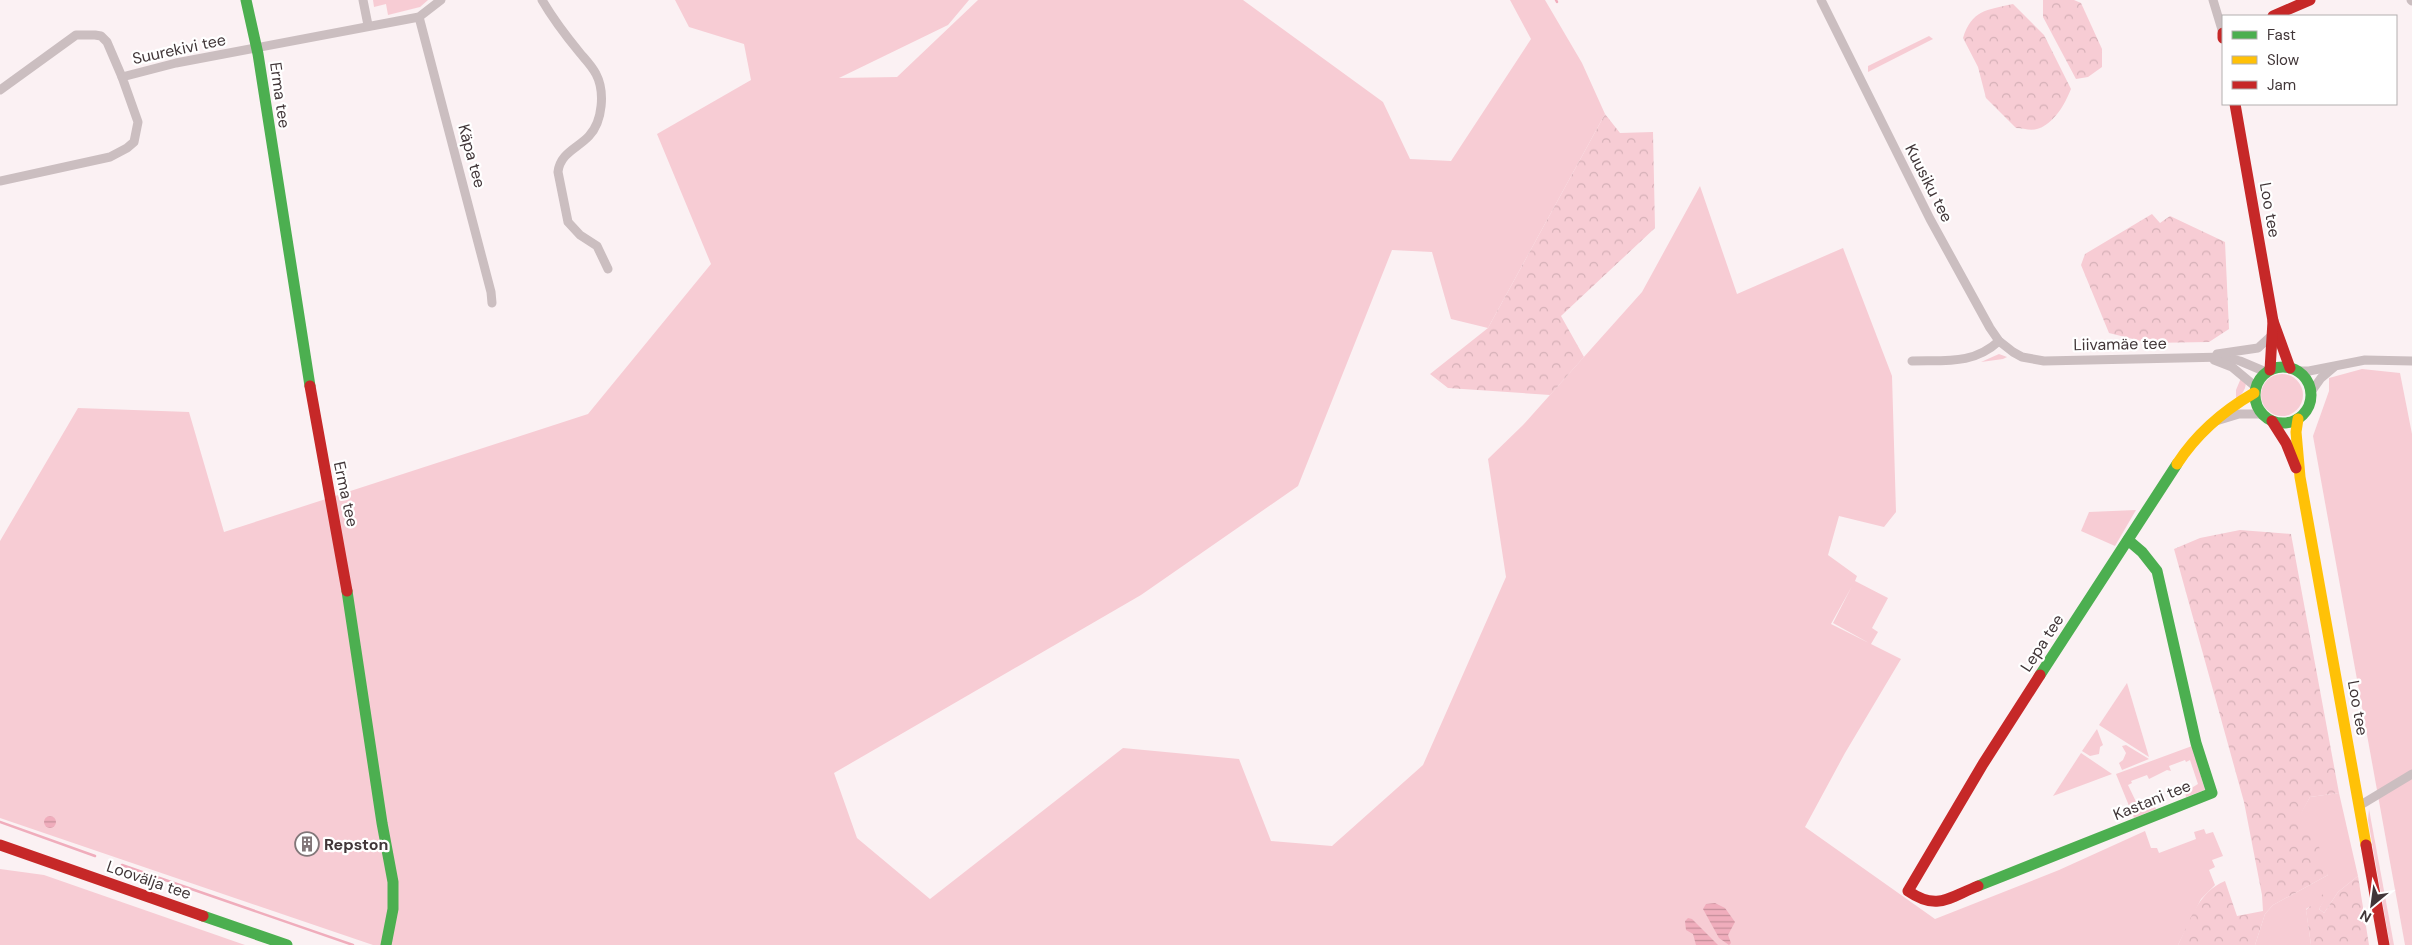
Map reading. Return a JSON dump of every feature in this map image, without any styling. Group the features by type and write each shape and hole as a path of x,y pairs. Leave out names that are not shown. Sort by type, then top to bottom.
{"street":[{"name":"Erma tee","path":"246,0 256,49 316,430 335,516 393,882 393,909 386,945"},
{"path":"363,0 368,25"},
{"path":"419,17 441,0"},
{"path":"542,0 551,16 596,74 600,86 601,103 598,122 590,135 564,156 559,165 558,172 568,222 580,235 597,246 608,269"},
{"name":"Kuusiku tee","path":"1821,0 1930,219 1969,292 1999,341 2013,352 2034,360"},
{"path":"2213,0 2222,32"},
{"path":"2275,15 2310,0"},
{"name":"Suurekivi tee","path":"0,181 110,157 134,142 138,122 122,76 176,63 256,49 368,25 419,17"},
{"name":"Käpa tee","path":"419,17 492,292 492,303"},
{"path":"0,90 76,35 101,36 107,42 122,76"},
{"name":"Loo tee","path":"2235,105 2273,321 2280,333 2293,369"},
{"name":"Loo tee","path":"2268,371 2273,321"},
{"path":"2207,357 2223,352 2258,348 2270,337"},
{"path":"1912,361 1964,360 1974,358 1989,351 1999,341"},
{"name":"Liivamäe tee","path":"2034,360 2207,357 2233,359 2268,371"},
{"name":"Liivamäe tee","path":"2207,357 2232,367 2255,390"},
{"path":"2336,365 2321,378 2311,392 2309,404 2298,419 2285,423 2267,418 2256,404 2255,390 2268,371 2293,369 2309,371 2336,365 2365,360 2412,361"},
{"path":"2293,369 2306,380 2311,392"},
{"name":"Lepa tee","path":"1908,891 1982,765 2190,445 2231,406 2255,390"},
{"name":"Lepa tee","path":"2214,421 2239,414 2267,418"},
{"name":"Loo tee","path":"2267,418 2286,443 2300,478"},
{"name":"Loo tee","path":"2298,419 2296,432 2300,478 2384,945"},
{"name":"Kastani tee","path":"1908,891 1932,904 2212,793 2195,739 2157,571 2142,552 2128,540"},
{"path":"2359,806 2412,774"},
{"name":"Loovälja tee","path":"0,845 287,945"}],"green space":[{"path":"373,0 428,0 420,7 388,15 386,4 374,7"},
{"path":"675,0 969,0 948,25 839,78 897,77 978,0 1243,0 1383,102 1410,159 1451,161 1531,39 1510,0 1545,0 1582,63 1605,114 1488,328 1451,319 1432,252 1392,250 1298,486 1141,595 834,773 857,838 930,899 1123,748 1239,759 1271,841 1332,846 1423,765 1506,577 1488,459 1523,425 1642,292 1700,186 1737,294 1843,248 1892,376 1896,512 1884,527 1839,516 1828,555 1857,576 1855,581 1888,598 1872,628 1878,632 1871,644 1901,659 1845,753 1805,827 1935,919 2059,870 2145,831 2151,848 2157,848 2159,853 2196,839 2194,832 2204,829 2206,834 2213,832 2223,856 2212,860 2215,867 2209,870 2215,885 2201,899 2178,945 373,945 0,818 0,541 78,408 189,412 224,532 588,414 711,264 657,134 751,80 744,44 689,27","holes":["1852,586 1833,623 1869,643 1831,624"]},
{"path":"2043,0 2074,0 2081,3 2102,49 2102,67 2088,77 2076,79 2043,17"},
{"path":"2013,4 2044,35 2071,89 2066,101 2054,118 2049,123 2035,130 2016,128 1986,98 1978,67 1963,38 1971,22 1981,13"},
{"path":"1929,36 1933,39 1868,72 1868,66"},
{"path":"1605,114 1620,133 1653,132 1655,228 1561,316 1584,357 1550,395 1448,388 1430,374 1488,328"},
{"path":"2152,214 2160,223 2170,216 2225,242 2229,329 2209,342 2149,343 2109,333 2081,265 2085,254"},
{"path":"1999,354 2007,357 1981,362"},
{"path":"2362,369 2400,373 2412,434 2412,945 2405,945 2313,436 2329,391 2329,378"},
{"path":"2282,374 2297,380 2303,395 2297,410 2282,416 2267,410 2261,395 2267,380"},
{"path":"2241,378 2246,383 2246,386 2236,399 2236,390"},
{"path":"2136,510 2115,546 2081,531 2089,512"},
{"path":"2240,530 2291,534 2339,793 2310,797 2296,823 2304,835 2315,834 2328,875 2273,905 2265,914 2255,945 2178,945 2201,900 2208,892 2225,881 2237,916 2263,911 2262,895 2244,802 2174,549 2200,538"},
{"path":"2127,683 2149,757 2099,725"},
{"path":"2097,729 2103,745 2100,747 2099,754 2090,756 2082,751"},
{"path":"2126,745 2149,759 2122,770 2119,763 2123,760 2126,753 2122,746"},
{"path":"2192,746 2205,790 2186,797 2185,792 2198,784 2190,760 2169,766 2171,771 2167,770 2149,779 2147,775 2131,781 2132,783 2128,785 2139,808 2154,805 2156,809 2134,818 2116,774"},
{"path":"2081,753 2112,774 2053,796"},
{"path":"2339,793 2358,876 2338,892 2324,913 2319,909 2326,896 2306,909 2311,945 2255,945 2265,914 2273,905 2328,875 2295,823 2310,797"},
{"path":"2369,809 2394,945 2390,945 2368,820"},
{"path":"0,869 44,875 245,945 0,945"},
{"path":"2358,876 2369,945 2311,945 2306,910 2323,894 2327,896 2319,909 2324,913 2338,892"}],"shaded area":[{"path":"48,816 52,816 56,822 52,828 48,828 44,824 44,820"},
{"path":"1715,903 1725,908 1735,922 1728,935 1731,943 1729,945 1719,938 1703,909 1706,904"},
{"path":"1688,918 1692,919 1718,945 1696,945 1693,934 1686,930 1685,921"}],"waterway":[{"path":"0,822 95,856"},
{"path":"122,865 353,945"}],"traffic: fast":[{"path":"246,0 258,54 310,386"},
{"path":"2278,367 2288,367 2303,375 2309,384 2311,395 2309,406 2303,415 2288,423 2278,423 2267,418 2260,411 2255,400 2255,390 2260,379 2267,372 2278,367"},
{"path":"2040,675 2177,464"},
{"path":"1978,886 2212,793 2196,743 2157,571 2142,552 2128,540"},
{"path":"347,591 382,823 393,882 393,909 386,945"},
{"path":"203,916 287,945"}],"traffic: slow":[{"path":"2177,464 2193,442 2211,424 2232,407 2254,393"},
{"path":"2298,419 2296,432 2300,477 2366,845"}],"traffic: jam":[{"path":"2275,15 2310,0"},
{"path":"2235,105 2273,321 2290,368"},
{"path":"2270,370 2273,321"},
{"path":"310,386 347,591"},
{"path":"2272,421 2286,443 2296,468"},
{"path":"1978,886 1950,898 1935,901 1918,897 1908,891 1983,764 2040,675"},
{"path":"0,845 203,916"},
{"path":"2366,845 2384,945"}],"place":[{"name":"Repston","path":"307,844"}]}
